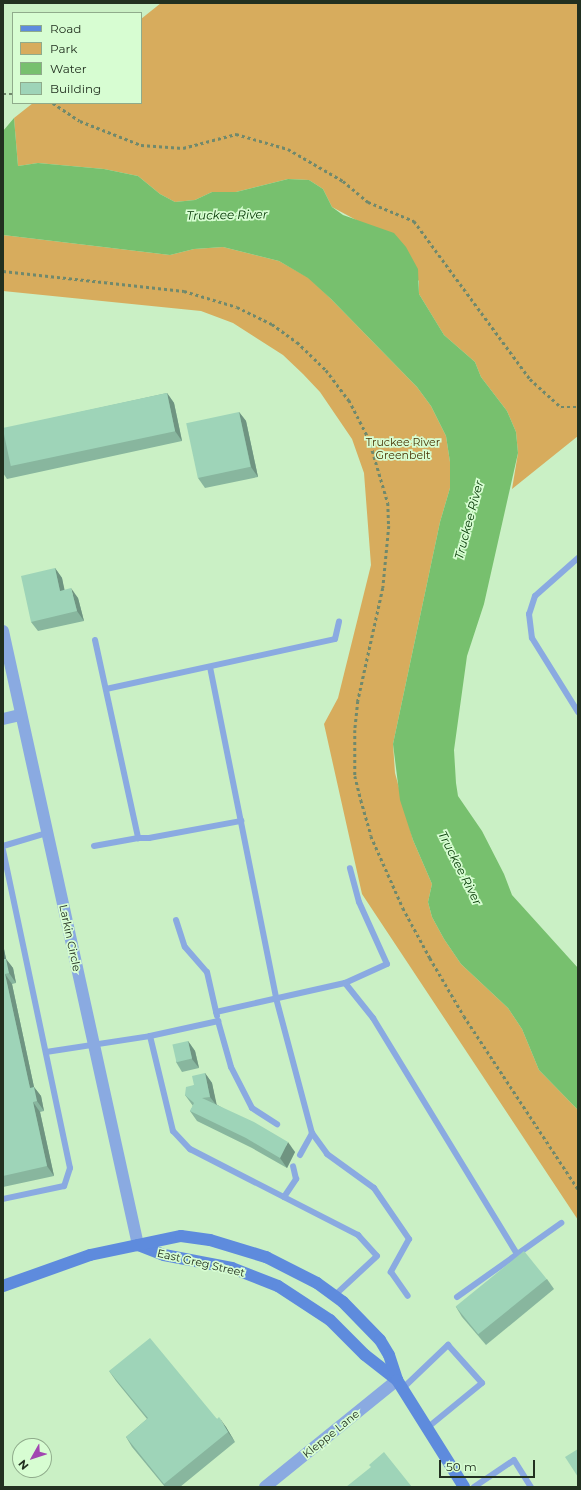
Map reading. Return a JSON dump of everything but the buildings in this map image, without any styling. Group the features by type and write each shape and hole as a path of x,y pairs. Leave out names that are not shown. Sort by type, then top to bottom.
{"main road":[{"name":"East Greg Street","path":"3,1286 66,1261 182,1236 232,1245 290,1267 334,1296 380,1340 389,1354 399,1385 464,1487"},
{"name":"East Greg Street","path":"138,1245 164,1255 232,1268 278,1286 330,1320 365,1355 399,1385"}],"street":[{"name":"Larkin Circle","path":"3,631 138,1245"},
{"path":"3,719 21,715"},
{"name":"Kleppe Lane","path":"265,1487 399,1385"}],"lane":[{"path":"578,558 535,596 529,614 532,638 578,712"},
{"path":"106,689 335,639 339,621"},
{"path":"96,640 138,838"},
{"path":"210,667 276,998 312,1133 327,1154 374,1188 409,1239 391,1272 408,1296"},
{"path":"94,846 138,838 149,838 241,821"},
{"path":"3,846 48,833"},
{"path":"3,850 69,1158 69,1178 64,1186 3,1199"},
{"path":"216,1012 345,983 387,964 359,902 350,868"},
{"path":"176,920 185,947 207,972 218,1021 231,1067 252,1108 277,1124"},
{"path":"345,983 373,1018 517,1254"},
{"path":"46,1052 150,1036 218,1021"},
{"path":"150,1036 173,1131 190,1149 358,1235 377,1256 334,1296"},
{"path":"300,1155 312,1133"},
{"path":"284,1197 296,1179 294,1166"},
{"path":"457,1297 561,1223"},
{"path":"399,1385 448,1345 482,1383 427,1428"},
{"path":"474,1487 514,1460 531,1487"}],"path":[{"path":"54,104 80,121 141,144 184,148 236,134 288,148 343,181 368,202 414,221 530,378 561,407 578,407"},
{"path":"3,272 184,291 237,307 272,324 297,342 326,370 349,400 369,439 388,503 389,526 382,588 358,701 355,730 355,776 371,836 403,908 464,1016 578,1189"}],"green space":[{"path":"161,3 578,3 578,436 512,489 518,453 516,432 507,411 481,377 475,362 444,335 419,294 419,281 358,221 332,207 323,189 309,180 288,179 236,192 212,192 195,200 175,202 160,194 138,176 104,169 38,163 18,166 14,118 32,104 142,104 142,18"},
{"name":"Truckee River Greenbelt","path":"3,235 170,255 194,249 223,247 279,261 309,278 417,387 431,406 446,436 450,462 450,488 440,522 393,744 395,773 413,840 432,884 428,902 432,917 444,939 461,964 508,1008 522,1029 539,1070 578,1110 578,1220 362,894 324,724 338,698 371,565 364,473 352,439 320,392 303,374 283,355 233,323 201,311 3,291"}],"water":[{"name":"Truckee River","path":"14,118 18,166 38,163 104,169 138,176 160,194 175,202 195,200 212,192 236,192 288,179 309,180 323,189 332,207 343,215 394,233 406,247 418,269 419,294 444,335 475,362 481,377 507,411 516,432 518,453 484,604 467,656 454,750 456,783 458,796 482,831 504,874 512,895 578,968 578,1110 539,1070 522,1029 508,1008 461,964 444,939 432,917 428,902 432,884 413,840 400,800 393,744 440,522 450,488 450,462 446,436 431,406 417,387 331,299 308,278 279,261 223,247 194,249 170,255 3,235 3,131"}]}
